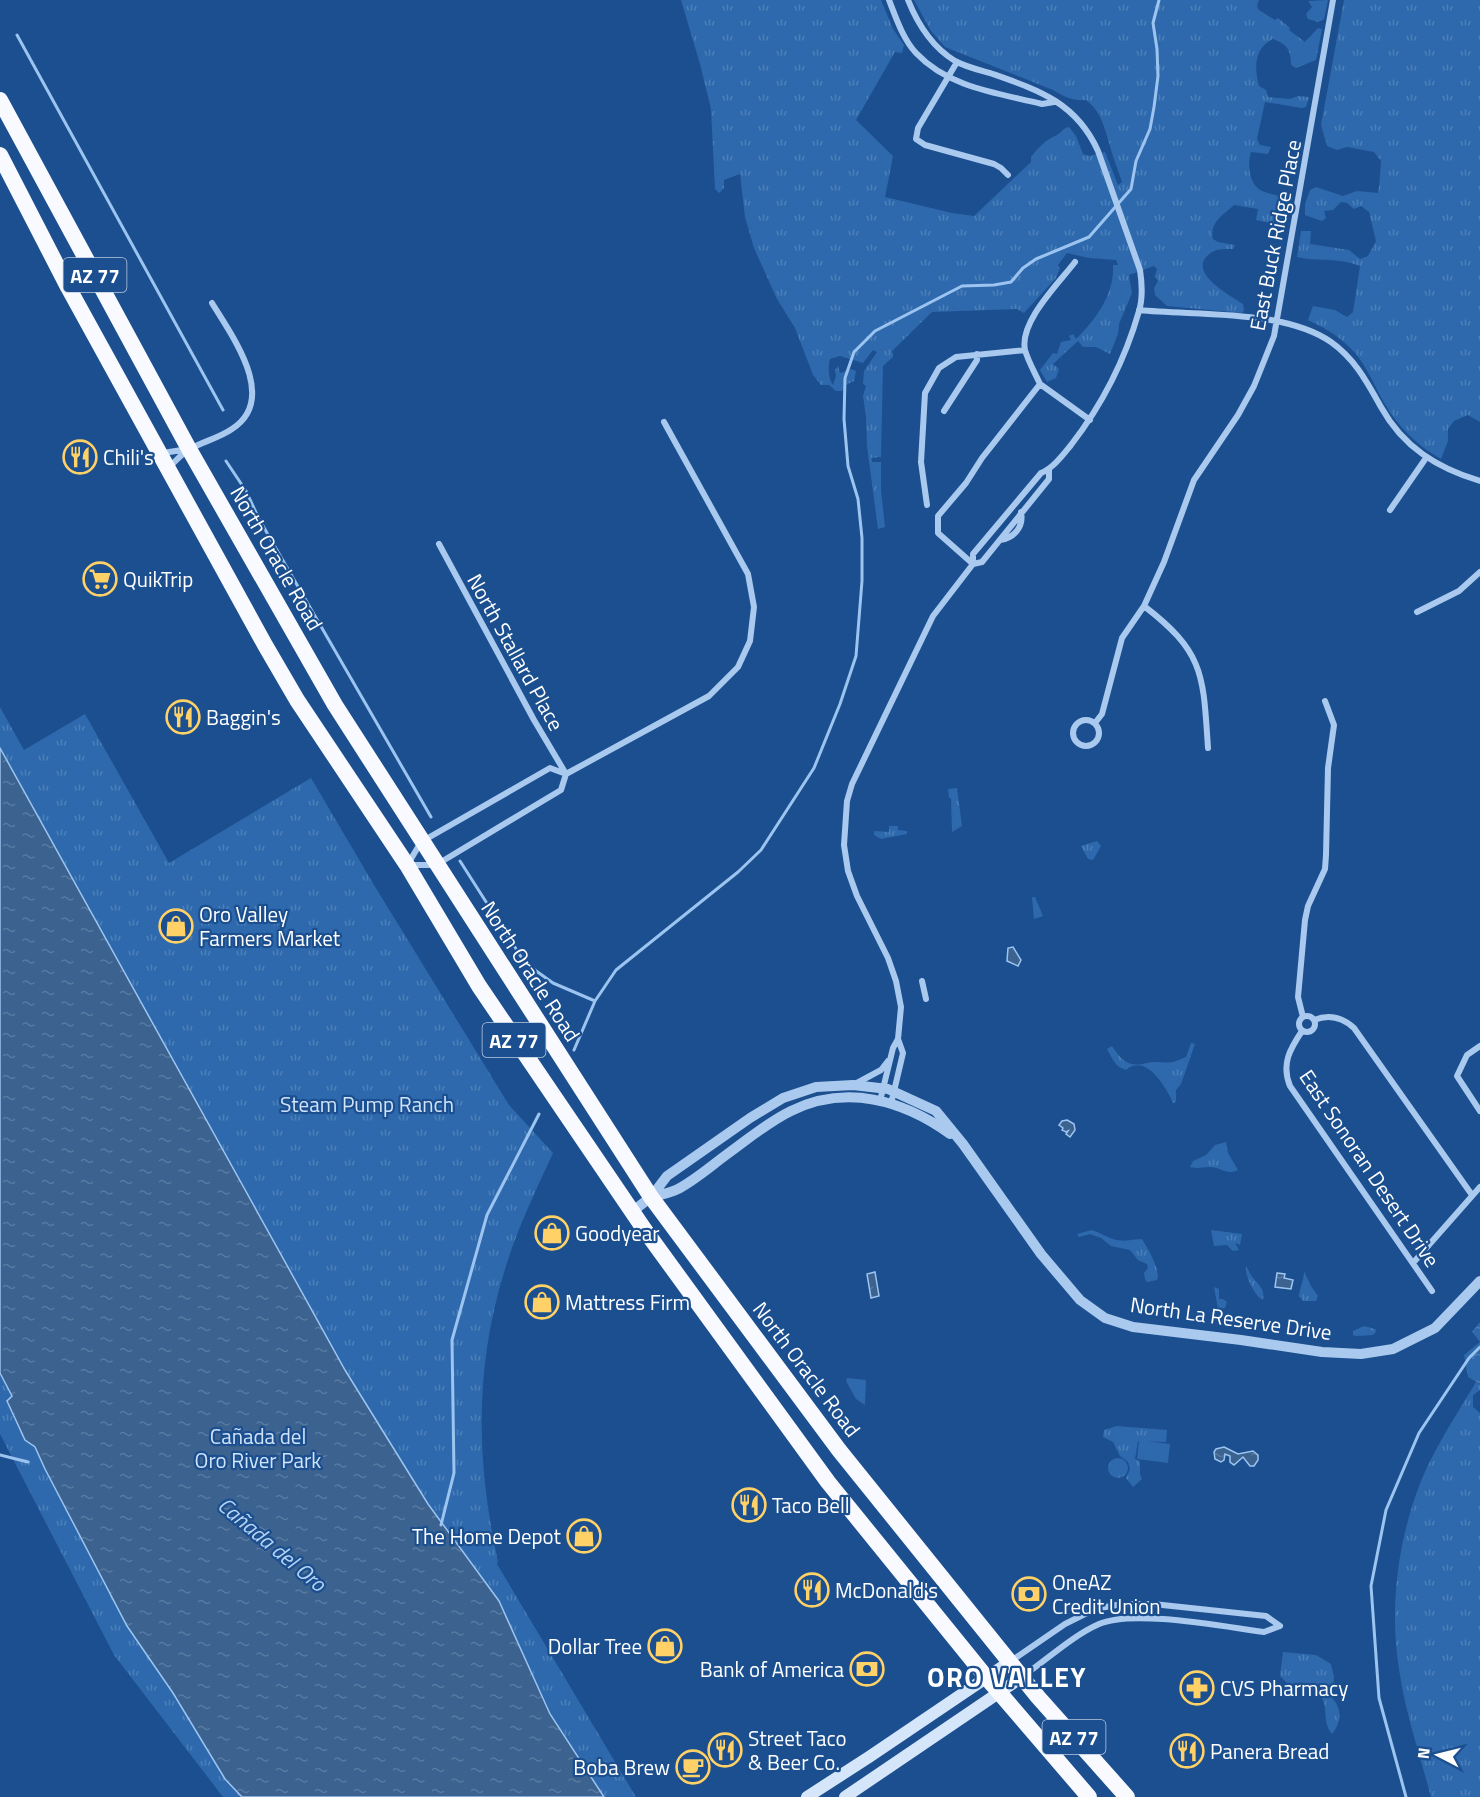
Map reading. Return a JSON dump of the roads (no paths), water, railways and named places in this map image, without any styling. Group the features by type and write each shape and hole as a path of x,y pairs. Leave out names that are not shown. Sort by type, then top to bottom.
{"highway":[{"name":"North Oracle Road","path":"0,100 189,449 335,705 651,1197 839,1450 1011,1661 1040,1700 1127,1797"},
{"name":"AZ 77","path":"0,155 68,287 159,454 297,700 407,865 479,986 571,1124 724,1341 828,1482 986,1677 1089,1797"}],"main road":[{"path":"807,1797 1011,1661"},
{"path":"845,1797 1023,1677"}],"street":[{"path":"889,0 900,28 915,52 929,65 948,77 971,87 1042,104 1054,102"},
{"path":"880,1101 890,1058 898,1039 901,1007 896,981 888,958 857,896 848,871 844,845 847,801 852,784 933,616 973,564 973,554 1041,473 1048,470 1103,401 1118,370 1139,310 1142,290 1140,270 1098,152 1089,133 1077,117 1045,94 957,62 943,52 921,28 908,0"},
{"name":"East Buck Ridge Place","path":"1095,723 1102,714 1122,638 1144,606 1164,562 1194,480 1238,415 1254,386 1274,336 1333,0"},
{"path":"957,62 918,128 916,139 925,145 994,164 1008,175"},
{"path":"1075,262 1033,316 1024,336 1025,350 1040,384 1090,420"},
{"path":"159,454 189,449 233,429 247,416 253,399 252,379 232,335 212,303"},
{"path":"1139,310 1278,321 1317,334 1348,356 1368,381 1392,424 1426,458 1459,475 1480,482"},
{"path":"927,505 921,462 925,393 939,368 956,357 1025,350"},
{"path":"944,411 977,360 977,354"},
{"path":"973,564 938,533 938,516 966,483 982,458 1040,384"},
{"path":"407,865 436,865 561,790 566,774 709,696 738,667 750,641 754,607 748,574 664,422"},
{"path":"168,469 189,449"},
{"path":"1390,510 1426,458"},
{"path":"973,564 982,562 1049,479 1048,470"},
{"name":"North Stallard Place","path":"439,544 534,720 566,774"},
{"path":"1417,612 1460,591 1480,572"},
{"path":"1144,606 1169,625 1195,659 1203,685 1208,748"},
{"name":"East Sonoran Desert Drive","path":"1302,1031 1298,1024 1303,1017 1298,998 1305,920 1308,906 1325,869 1326,855 1328,768 1334,725 1325,700"},
{"name":"East Buck Ridge Place","path":"1083,720 1095,723 1099,735 1095,742 1086,746 1077,741 1074,734 1076,725 1083,720"},
{"path":"407,865 421,842 550,768 566,774"},
{"path":"922,981 926,999"},
{"path":"1303,1017 1308,1016 1314,1020 1330,1016 1354,1028 1472,1196"},
{"name":"East Sonoran Desert Drive","path":"1302,1031 1312,1031 1315,1026 1314,1020"},
{"name":"East Sonoran Desert Drive","path":"1302,1031 1288,1053 1286,1062 1290,1086 1432,1291"},
{"path":"891,1104 903,1053 898,1039"},
{"path":"1480,1046 1467,1055 1457,1076 1480,1111"},
{"path":"854,1084 881,1070 890,1058"},
{"name":"North La Reserve Drive","path":"633,1211 651,1197 667,1176 750,1118 783,1098 816,1087 854,1084 894,1092 936,1111 963,1144 1041,1254 1080,1300 1105,1318 1133,1327 1322,1352 1361,1354 1393,1349 1435,1328 1480,1281"},
{"name":"North La Reserve Drive","path":"651,1197 677,1189 790,1112 820,1100 849,1096 891,1104 932,1121 963,1144"},
{"path":"1413,1263 1480,1187"},
{"path":"1011,1661 1065,1624 1095,1609 1122,1604 1153,1604 1266,1616 1280,1626 1264,1632 1150,1618 1122,1618 1101,1623 1080,1635 1023,1677"},
{"path":"1095,1609 1101,1623"}],"water":[{"name":"Cañada del Oro River Park","path":"0,748 345,1370 428,1504 499,1601 550,1714 604,1797 242,1797 225,1779 173,1693 127,1626 35,1447 25,1440 7,1401 12,1396 0,1373"},
{"path":"1013,947 1021,960 1018,966 1007,961 1008,948"},
{"path":"1067,1120 1074,1124 1075,1130 1070,1137 1066,1134 1068,1131 1062,1130 1063,1128 1059,1125 1062,1121"},
{"path":"875,1272 879,1296 871,1298 867,1274"},
{"path":"1277,1273 1285,1274 1284,1278 1293,1280 1291,1289 1275,1287"},
{"path":"1224,1447 1238,1454 1253,1451 1258,1455 1258,1460 1254,1466 1250,1466 1243,1457 1234,1465 1230,1462 1230,1456 1225,1454 1221,1462 1215,1459 1214,1452"}],"waterway":[{"path":"574,1050 595,1001 616,970 738,872 761,850 814,768 840,704 856,656 862,581 862,538 858,499 848,466 844,419 845,378 854,352 875,331 962,286 1011,282 1023,268 1036,259 1089,237 1131,189 1136,161 1150,129 1154,107 1158,76 1153,23 1159,0"},
{"path":"17,35 223,410"},
{"path":"226,461 246,491 259,519 431,817"},
{"path":"460,861 525,963 553,983 595,1001"},
{"path":"441,1525 454,1473 452,1340 487,1215 539,1114"},
{"path":"1406,1797 1379,1698 1371,1586 1386,1510 1419,1433 1469,1358 1480,1347"},
{"path":"0,1455 28,1462"}],"place":[{"name":"Chili's","path":"80,457"},
{"name":"QuikTrip","path":"100,579"},
{"name":"Baggin's","path":"183,717"},
{"name":"Oro Valley Farmers Market","path":"176,926"},
{"name":"Goodyear","path":"552,1233"},
{"name":"Mattress Firm","path":"542,1302"},
{"name":"Taco Bell","path":"749,1505"},
{"name":"The Home Depot","path":"584,1536"},
{"name":"McDonald's","path":"812,1590"},
{"name":"OneAZ Credit Union","path":"1029,1594"},
{"name":"Dollar Tree","path":"665,1646"},
{"name":"Bank of America","path":"867,1669"},
{"name":"CVS Pharmacy","path":"1197,1688"},
{"name":"Street Taco & Beer Co.","path":"725,1750"},
{"name":"Panera Bread","path":"1187,1751"},
{"name":"Boba Brew","path":"693,1767"}],"district":[{"name":"ORO VALLEY","path":"1007,1676"}],"park label":[{"name":"Steam Pump Ranch","path":"367,1104"}],"water label":[{"name":"Cañada del Oro","path":"272,1544"}]}
